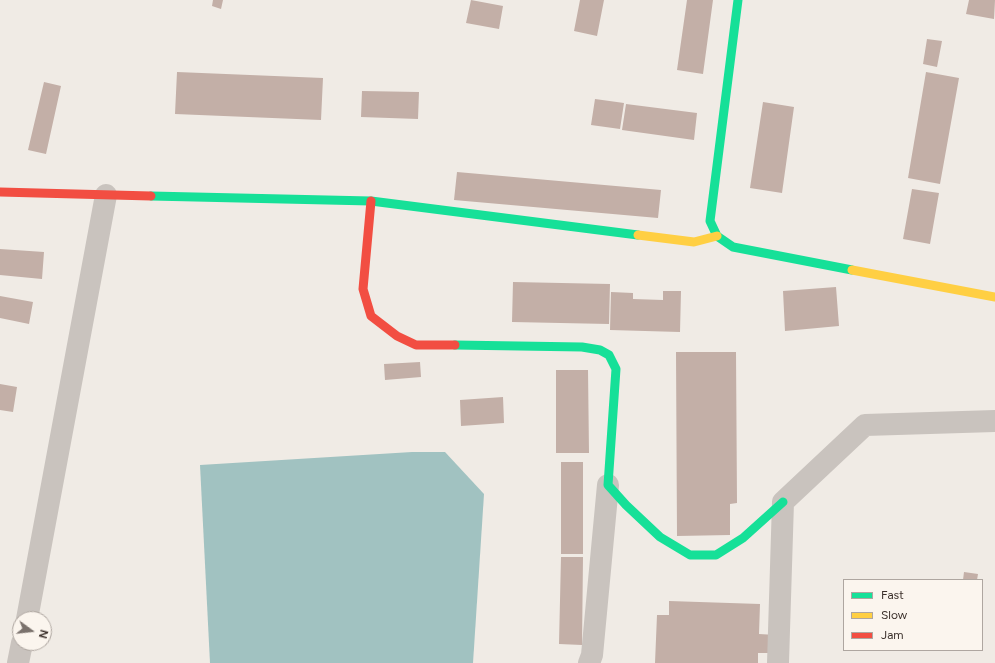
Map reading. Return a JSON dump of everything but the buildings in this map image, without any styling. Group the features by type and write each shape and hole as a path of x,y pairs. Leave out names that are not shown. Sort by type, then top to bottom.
{"street":[{"path":"738,0 710,210 710,221 717,236 733,247 995,297"},
{"path":"0,192 371,201 694,242 717,236"},
{"path":"28,611 106,195"},
{"path":"371,201 363,289 371,316 397,336 416,345 582,347 600,350 609,355 616,369 608,485 592,655 589,663"},
{"path":"608,485 626,505 660,537 690,555 716,555 743,538 865,425 995,422"},
{"path":"778,663 783,502"},
{"path":"18,663 20,651"}],"water":[{"path":"412,452 445,452 484,494 473,663 210,663 200,465"}],"traffic: fast":[{"path":"738,0 710,221 717,236 733,247 852,270"},
{"path":"151,196 371,201 638,235"},
{"path":"455,345 582,347 600,350 609,355 616,369 608,485 626,505 660,537 690,555 716,555 743,538 783,502"}],"traffic: slow":[{"path":"638,235 694,242 717,236"},
{"path":"852,270 995,297"}],"traffic: jam":[{"path":"0,192 151,196"},
{"path":"371,201 363,289 371,316 397,336 416,345 455,345"}]}
